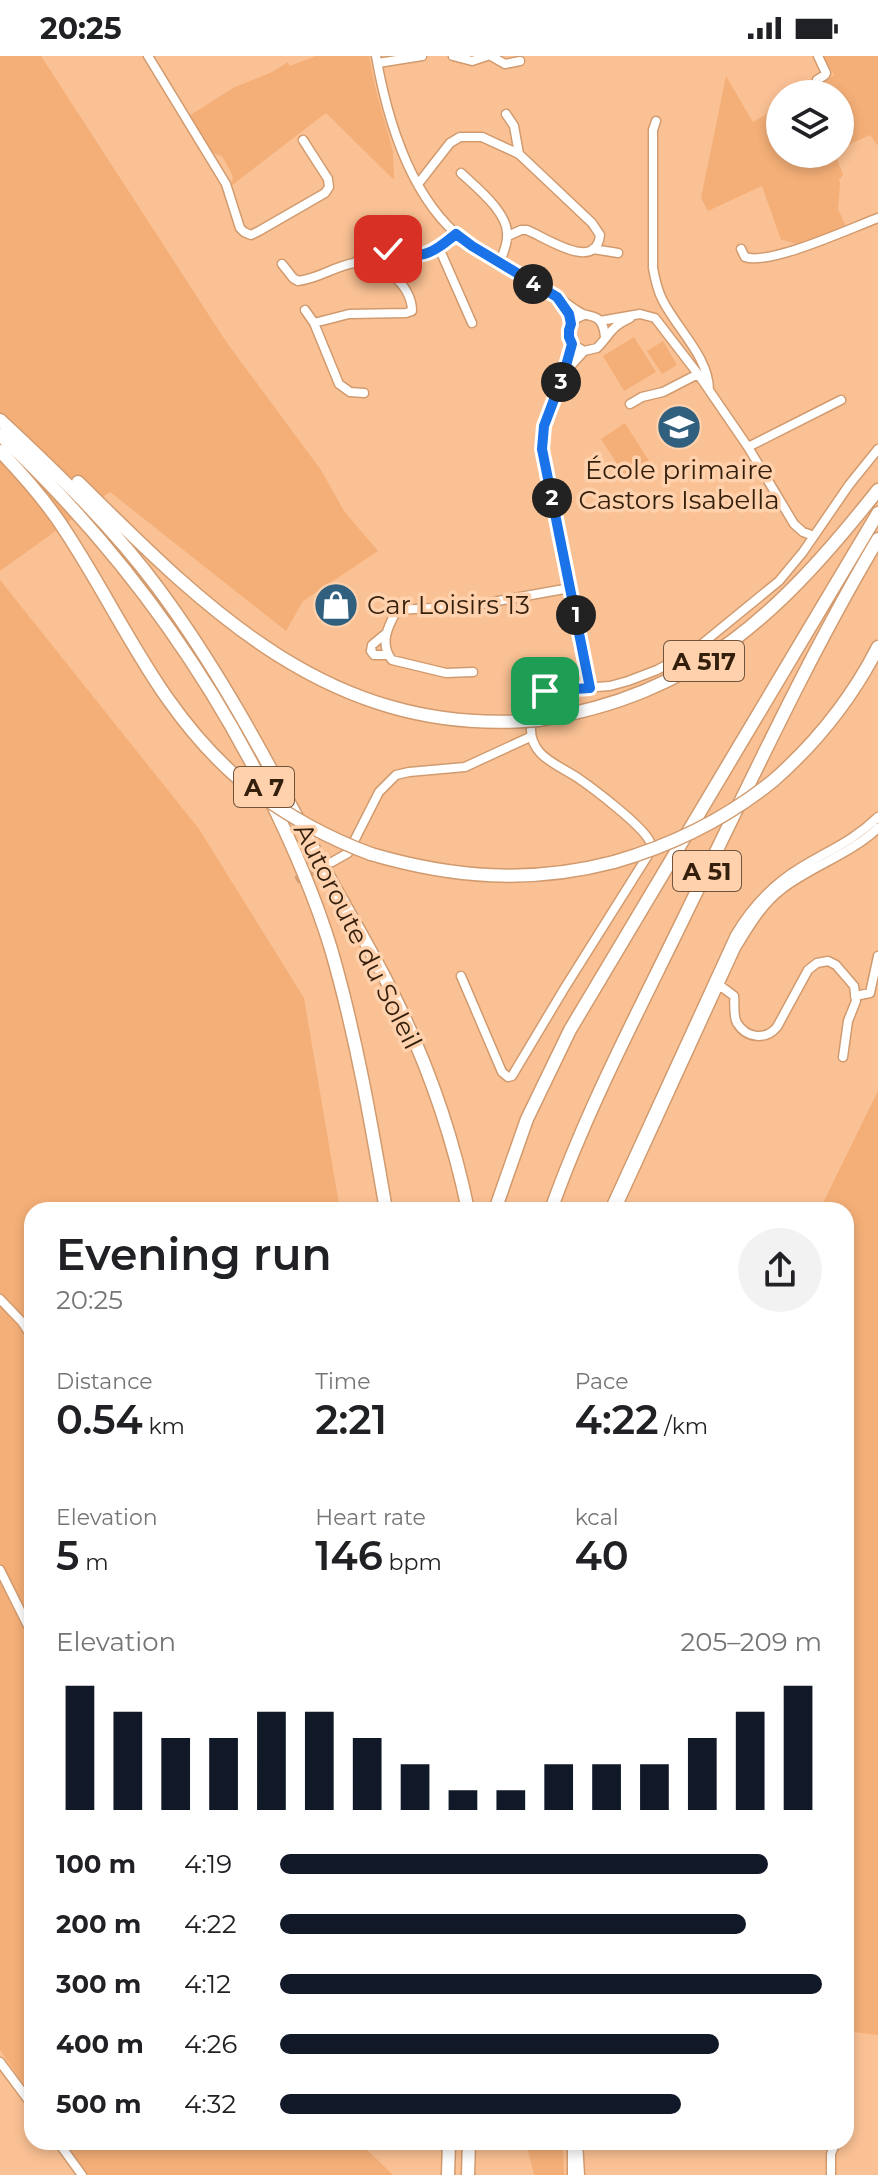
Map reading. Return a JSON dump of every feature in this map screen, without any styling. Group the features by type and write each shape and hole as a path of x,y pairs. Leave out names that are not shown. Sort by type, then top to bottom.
{"highway":[{"name":"A 517","path":"0,418 77,482 192,591 237,629 298,669 349,693 412,713 475,721 530,720 568,715 627,699 676,678 758,621 794,588 837,542 878,490"},
{"name":"Autoroute du Soleil","path":"0,418 125,546 159,588 217,674 395,997 440,1107 466,1202"},
{"name":"Autoroute du Soleil","path":"0,435 73,507 170,629 239,737 285,828 312,896 342,989 358,1053 385,1202"},
{"path":"0,451 63,527 147,669 199,741 239,779 305,824 371,854 418,867 485,876 551,874 614,862 694,832 774,780 799,756 828,725 852,692 878,647"},
{"name":"A 51","path":"498,1202 530,1111 570,1030 878,513"},
{"name":"A 51","path":"554,1202 583,1128 616,1057 836,610 878,539"},
{"path":"448,2175 449,2150"},
{"path":"468,2175 469,2150"}],"street":[{"path":"148,56 226,184 244,232 251,235 259,231 325,193 329,187 328,179 303,140"},
{"path":"453,56 472,61 489,56 505,64 520,61"},
{"path":"817,80 826,73 818,56"},
{"path":"416,57 377,60 397,138 418,184 456,234 584,315 593,316 600,321 605,337"},
{"path":"506,114 514,126 519,154"},
{"path":"656,121 653,130 653,268 656,285 663,302 707,370 709,390"},
{"path":"418,184 450,143 460,137 482,137 519,154 599,230 599,243 593,249"},
{"path":"461,173 496,208 506,225 508,236 500,263"},
{"path":"741,249 745,257 756,260 792,251 878,218"},
{"path":"508,236 527,230 569,251 593,249 618,253"},
{"path":"355,263 365,250 376,247 419,257 439,248 456,234"},
{"path":"439,248 472,323"},
{"path":"282,264 298,281 355,263 377,267 405,286 412,306 412,311 406,313 349,314 314,323"},
{"path":"557,297 569,314 571,324"},
{"path":"305,310 314,323 339,384 350,392 364,393"},
{"path":"600,321 640,314 655,318 748,447 794,524 814,536"},
{"path":"564,373 584,351 597,348 618,323 640,314"},
{"path":"584,315 577,318 569,330 572,344 544,426 542,449 590,688"},
{"path":"572,344 584,351"},
{"path":"630,404 698,374"},
{"path":"748,447 841,400"},
{"path":"461,976 502,1072 508,1077 512,1076 650,855 649,841 638,828 590,787 544,758 530,737 533,700 542,691 610,686 647,675 697,648 772,588 803,552 878,449"},
{"path":"388,655 374,655 372,645 384,635 399,609 470,606 570,588"},
{"path":"384,635 388,655 399,662 446,673 473,672"},
{"path":"332,862 348,853 379,792 396,775 465,767 530,737"},
{"path":"620,1202 745,918 779,882 876,827"},
{"path":"855,996 870,993 878,956"},
{"path":"717,983 734,996 735,1021 744,1031 760,1038 771,1035 777,1027 808,970 817,963 828,961 836,965 854,986 856,1001 848,1021 843,1057"},
{"path":"613,1202 717,983"},
{"path":"0,1299 24,1325"},
{"path":"0,1570 24,1618"},
{"path":"0,2062 24,2094"},
{"path":"64,2150 82,2175"},
{"path":"572,2150 572,2175"},
{"path":"578,2150 580,2175"},
{"path":"831,2175 833,2150"}],"shaded area":[{"path":"0,56 41,56 227,343 321,470 344,511 378,551 303,601 286,631 110,492 0,571"},
{"path":"316,56 369,56 393,151 394,180 326,113 231,186 233,176 222,156 213,153 189,116 233,88 288,62 290,66"},
{"path":"822,56 878,56 878,146 870,135 854,142 854,80 825,80 834,75"},
{"path":"726,76 753,122 766,114 766,168 840,168 843,175 839,180 838,209 846,227 820,238 793,243 781,240 762,186 708,211 701,198"},
{"path":"634,337 656,372 624,391 603,356"},
{"path":"663,341 677,365 662,374 647,351"},
{"path":"625,423 649,461 625,476 601,439"},
{"path":"0,580 199,829 304,998 339,1202 24,1202 24,2085 0,2050"},
{"path":"878,1091 878,2035 854,2032 854,1202 823,1202"},
{"path":"69,2150 367,2150 393,2175 88,2175"},
{"path":"528,2150 563,2150 564,2175 534,2175"}],"tunnel":[{"path":"296,880 328,864"}],"place":[{"name":"École primaire Castors Isabella","path":"679,427"},
{"name":"Car Loisirs 13","path":"336,605"}],"route":[{"path":"388,249 405,256 419,257 439,248 456,234 557,297 569,314 572,344 541,441 590,688 545,691"}]}
